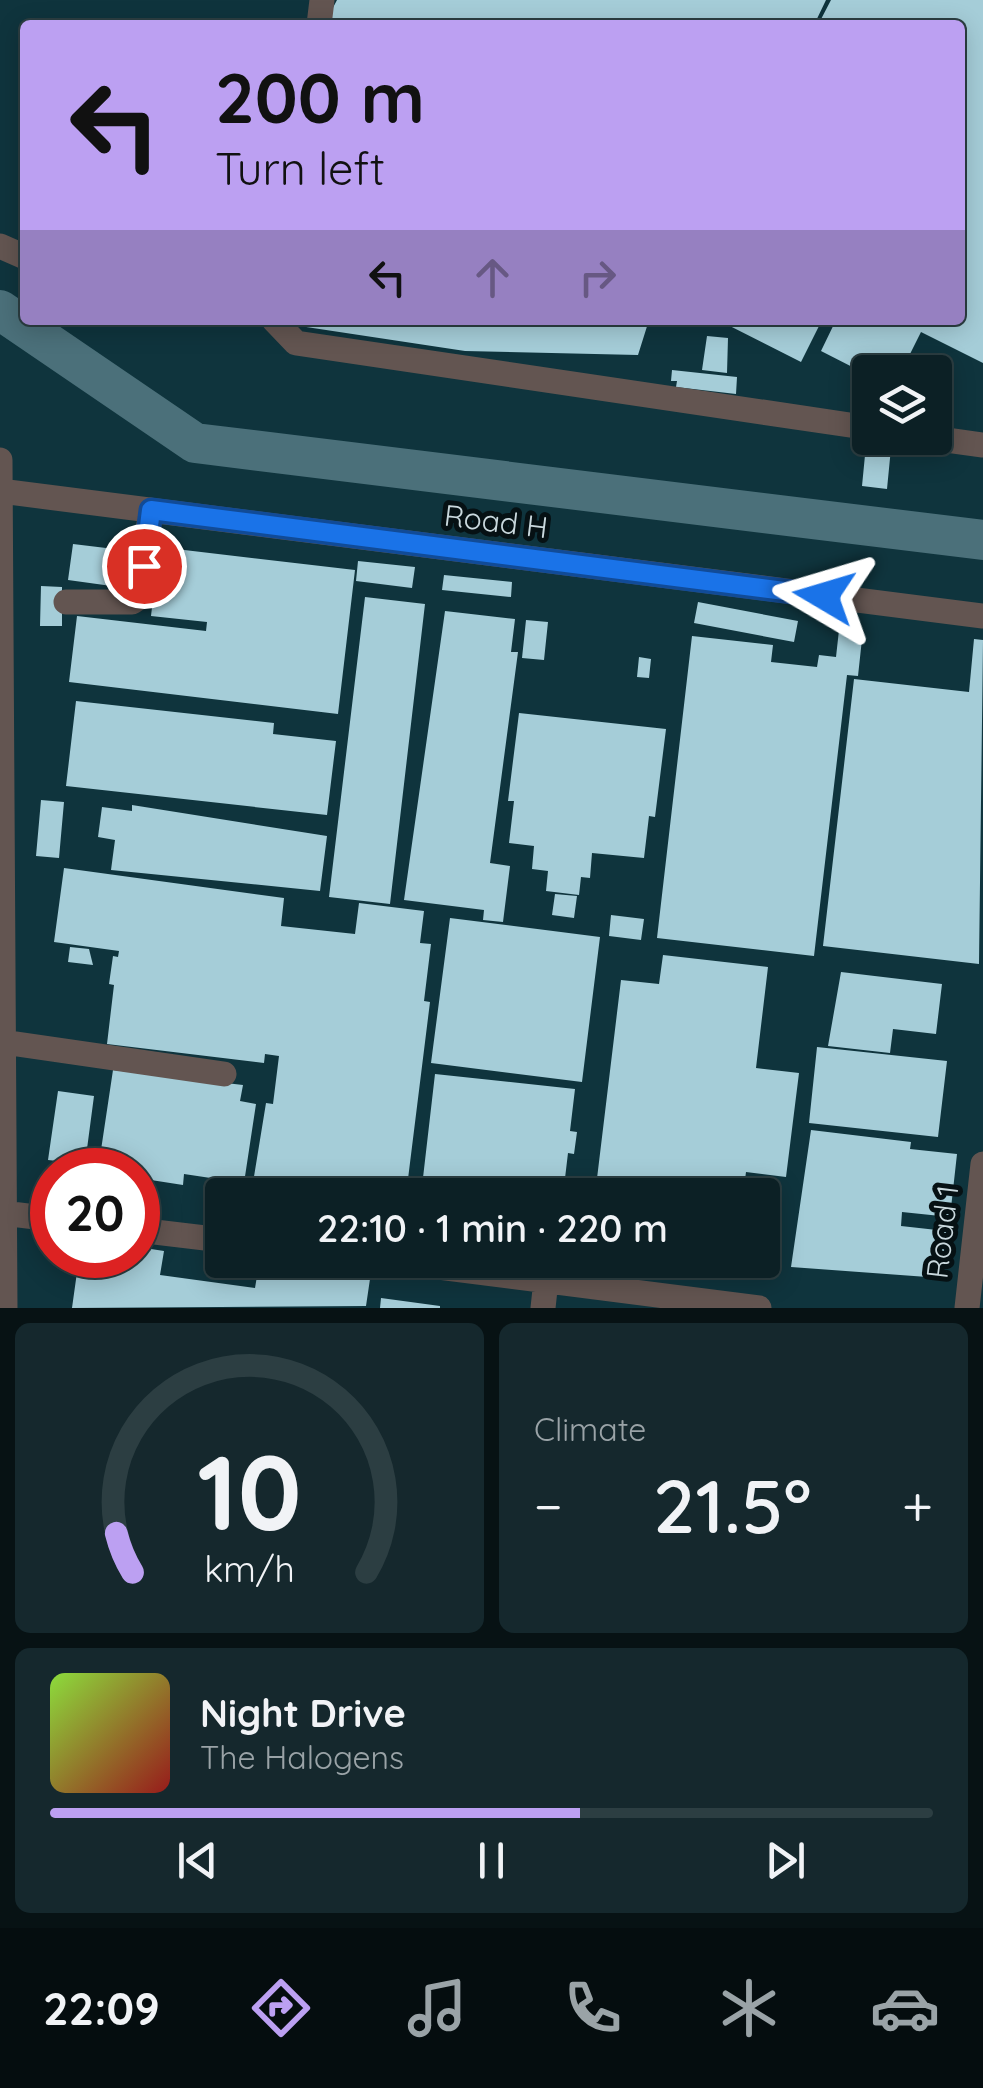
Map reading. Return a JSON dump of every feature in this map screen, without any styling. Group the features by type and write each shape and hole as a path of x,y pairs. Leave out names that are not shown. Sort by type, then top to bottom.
{"street":[{"path":"279,325 296,343 852,425"},
{"path":"952,441 983,445"},
{"path":"0,460 5,1308"},
{"name":"Road H","path":"0,491 983,616"},
{"path":"66,602 132,602 138,598 151,510"},
{"path":"3,1042 224,1074"},
{"name":"Road 1","path":"966,1308 983,1164"},
{"path":"3,1213 30,1217"},
{"path":"160,1233 205,1238"},
{"path":"530,1278 759,1308"},
{"path":"542,1308 546,1280"}],"shaded area":[{"path":"0,0 983,0 983,1308 0,1308"}],"building":[{"path":"337,0 826,0 816,20 327,20"},
{"path":"831,0 983,0 983,363 921,332 910,355 852,355 852,367 821,351 834,325 965,325 965,20 821,20"},
{"path":"293,325 647,325 638,355 465,351"},
{"path":"728,325 820,325 801,362"},
{"path":"707,336 728,338 727,373 702,370"},
{"path":"672,370 737,377 736,394 676,387 677,381 671,381"},
{"path":"865,455 890,455 887,489 862,486"},
{"path":"73,544 131,551 126,588 68,580"},
{"path":"159,547 355,570 338,714 69,682 77,616 206,631 207,622 151,616"},
{"path":"358,561 415,567 412,588 356,581"},
{"path":"444,575 512,582 511,597 442,590"},
{"path":"41,586 62,587 62,626 40,626"},
{"path":"365,597 425,604 390,904 329,897"},
{"path":"698,602 798,621 794,642 694,623"},
{"path":"445,611 515,619 511,652 518,652 490,863 510,866 503,922 483,920 484,910 404,900"},
{"path":"526,620 548,622 544,660 522,658"},
{"path":"839,630 853,632 852,638 862,639 858,676 847,675 814,956 657,938 692,636 773,645 771,662 817,667 819,655 836,657"},
{"path":"974,639 983,640 979,964 823,946 854,679 969,692"},
{"path":"639,657 651,659 649,678 637,677"},
{"path":"76,701 274,723 273,734 336,741 327,815 66,786"},
{"path":"519,713 666,729 655,817 649,816 644,858 592,853 590,878 581,877 579,895 546,891 548,871 532,869 534,846 509,843 514,801 508,801"},
{"path":"41,800 64,802 59,858 36,856"},
{"path":"132,805 327,836 320,891 111,870 115,840 98,837 102,807 132,811"},
{"path":"64,868 284,898 281,926 355,934 359,903 424,911 420,943 431,944 424,1001 430,1002 408,1178 254,1178 266,1103 273,1104 279,1056 265,1054 264,1063 107,1044 114,985 109,984 113,956 118,957 119,951 54,942"},
{"path":"555,894 577,896 574,918 552,915"},
{"path":"611,915 644,919 641,940 609,936"},
{"path":"450,918 600,937 582,1082 431,1063"},
{"path":"70,947 89,949 93,965 68,962"},
{"path":"663,955 768,967 756,1068 799,1073 786,1177 746,1172 745,1178 597,1178 621,980 659,984"},
{"path":"841,972 942,984 936,1034 893,1029 890,1053 828,1046"},
{"path":"817,1047 947,1061 938,1137 809,1123"},
{"path":"113,1070 243,1085 240,1101 256,1104 245,1178 184,1174 183,1185 160,1181 160,1148 101,1148"},
{"path":"435,1074 575,1089 570,1131 577,1132 574,1154 568,1153 565,1178 423,1178"},
{"path":"58,1091 94,1096 87,1148 50,1148"},
{"path":"811,1130 911,1142 910,1149 957,1154 950,1217 902,1212 901,1226 946,1231 941,1278 791,1267"},
{"path":"160,1275 255,1288 257,1278 370,1279 366,1306 72,1308 76,1278"},
{"path":"381,1298 440,1306 440,1308 380,1308"}],"waterway":[{"path":"0,310 20,324"},
{"path":"22,325 195,443 983,540"}],"route":[{"path":"144,566 151,510 824,596"}]}
